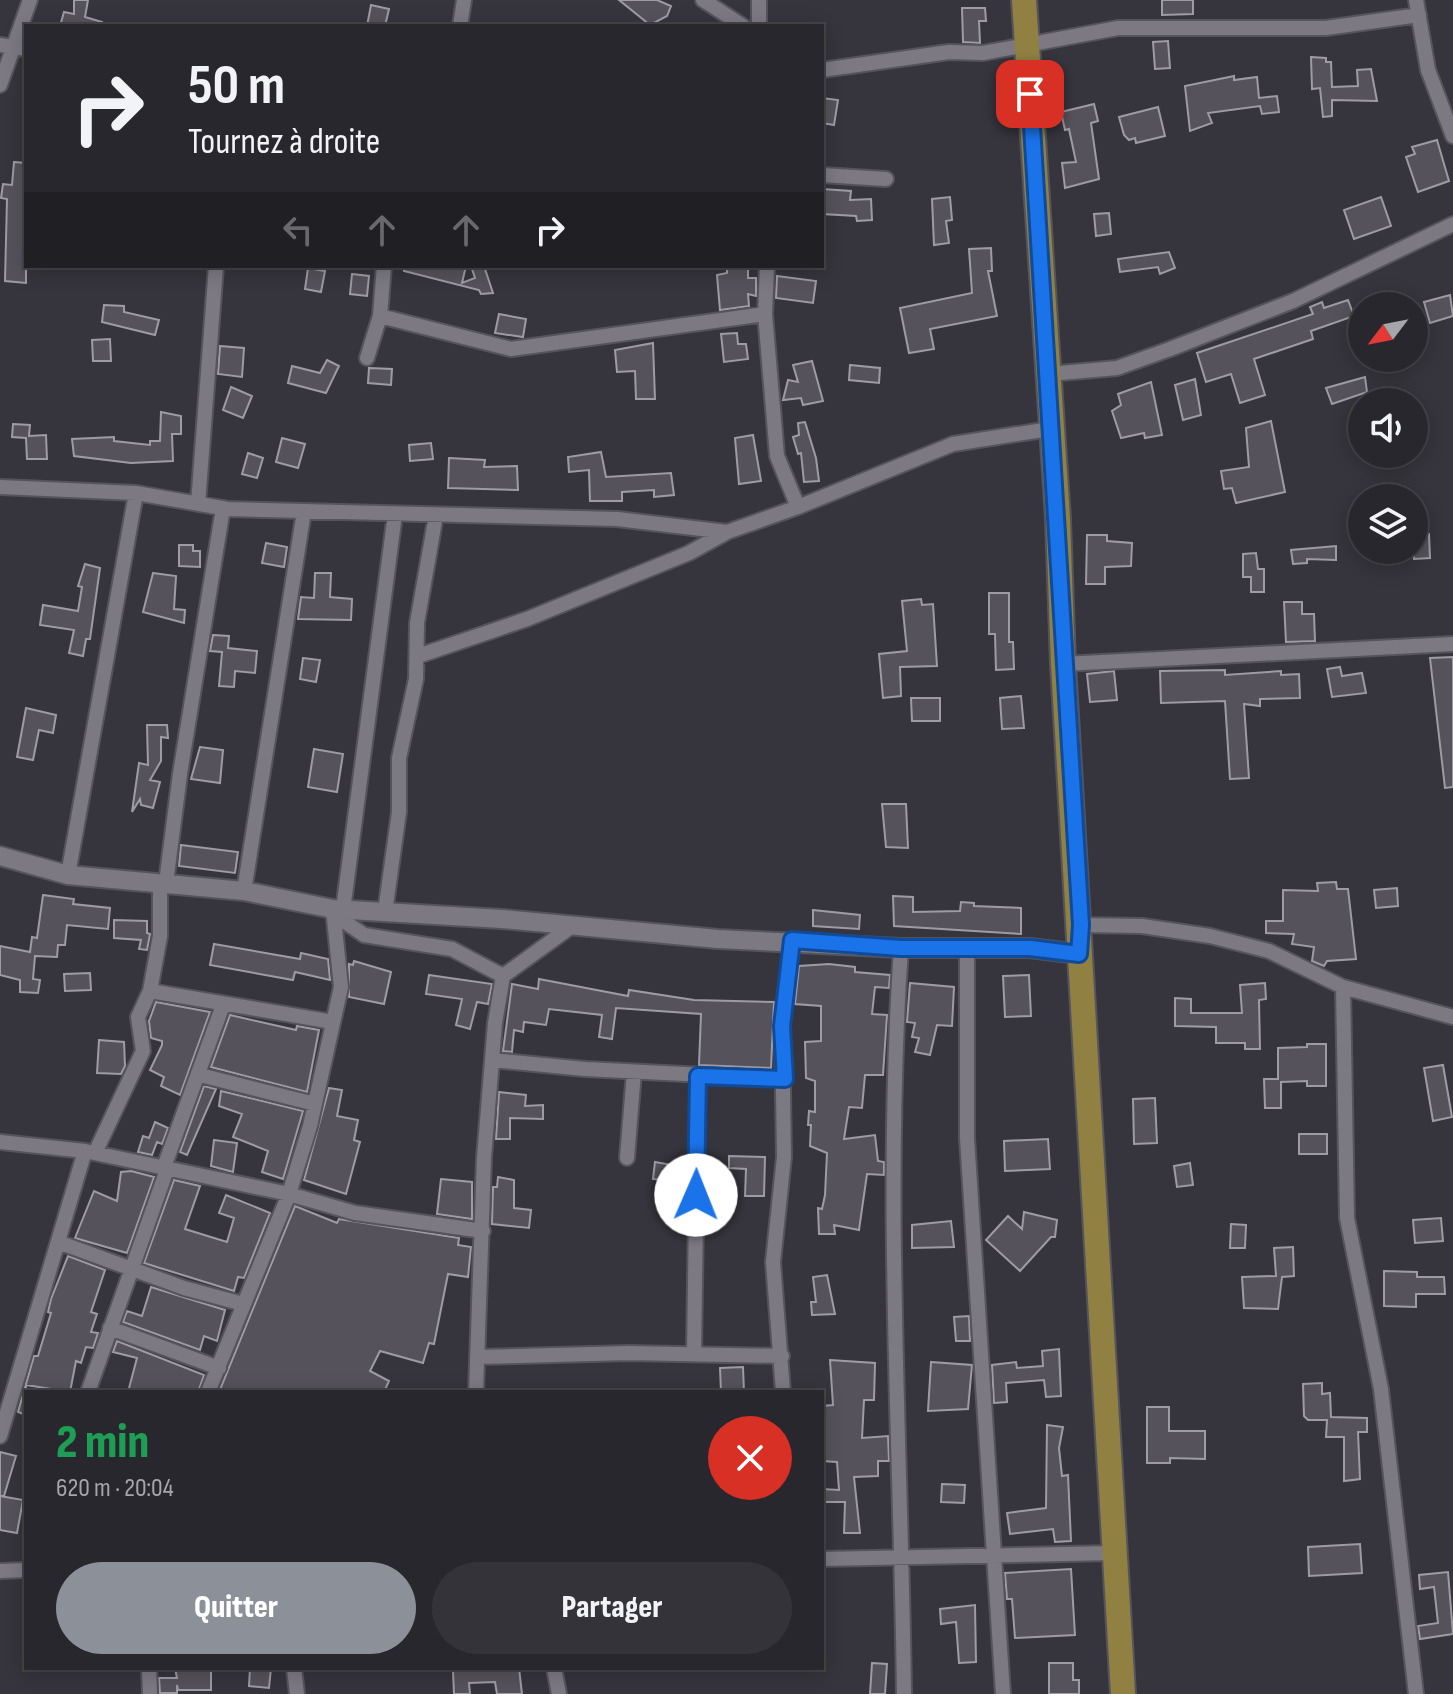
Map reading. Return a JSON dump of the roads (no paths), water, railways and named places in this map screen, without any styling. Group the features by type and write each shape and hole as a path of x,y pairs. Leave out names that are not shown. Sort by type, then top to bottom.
{"highway":[{"path":"1024,0 1049,374 1063,664 1081,925 1079,954 1123,1694"}],"street":[{"path":"0,85 30,0"},
{"path":"460,24 464,0"},
{"path":"703,0 740,24"},
{"path":"759,0 759,24"},
{"path":"1416,0 1428,70 1453,136"},
{"path":"824,70 1027,45 1118,28 1326,28 1419,15"},
{"path":"824,175 886,179"},
{"path":"1049,374 1117,368 1170,349 1293,301 1453,224"},
{"path":"198,504 216,268"},
{"path":"367,358 380,316 384,268"},
{"path":"767,268 765,314 777,456 798,507"},
{"path":"380,316 511,349 765,314"},
{"path":"418,656 527,619 689,553 727,532 798,507 953,444 1050,429"},
{"path":"0,487 136,493 223,508 617,519 727,532"},
{"path":"68,875 136,493"},
{"path":"0,1436 58,1242 90,1152 143,1051 138,1017 150,991 160,936 163,883 223,508"},
{"path":"244,891 304,511"},
{"path":"209,1390 289,1194 315,1104 341,987 336,911 395,514"},
{"path":"385,912 399,812 399,758 418,656 417,623 436,515"},
{"path":"1063,664 1453,644"},
{"path":"0,856 68,875 244,891 336,911 385,912 718,939 1079,954"},
{"path":"336,911 364,935 452,949 503,976"},
{"path":"1081,925 1142,926 1210,936 1269,951 1343,987 1453,1017"},
{"path":"476,1390 492,1060 503,976 572,926"},
{"path":"783,1390 773,1262 784,1157 782,1026 792,940"},
{"path":"967,947 967,1138 1003,1694"},
{"path":"901,948 895,1039 895,1332 904,1558 904,1694"},
{"path":"1343,987 1347,1218 1381,1389 1416,1694"},
{"path":"150,991 333,1022"},
{"path":"89,1390 200,1075 208,1039 223,1005"},
{"path":"492,1060 634,1072 785,1079"},
{"path":"627,1158 634,1072"},
{"path":"200,1075 315,1104"},
{"path":"694,1353 698,1076"},
{"path":"0,1142 90,1152 289,1194 355,1213 483,1231"},
{"path":"58,1242 243,1304"},
{"path":"110,1328 219,1368"},
{"path":"477,1357 694,1353 782,1356"},
{"path":"824,1559 1114,1553"},
{"path":"0,1571 24,1570"},
{"path":"149,1670 150,1694"},
{"path":"294,1670 297,1694"},
{"path":"554,1670 559,1694"}]}
